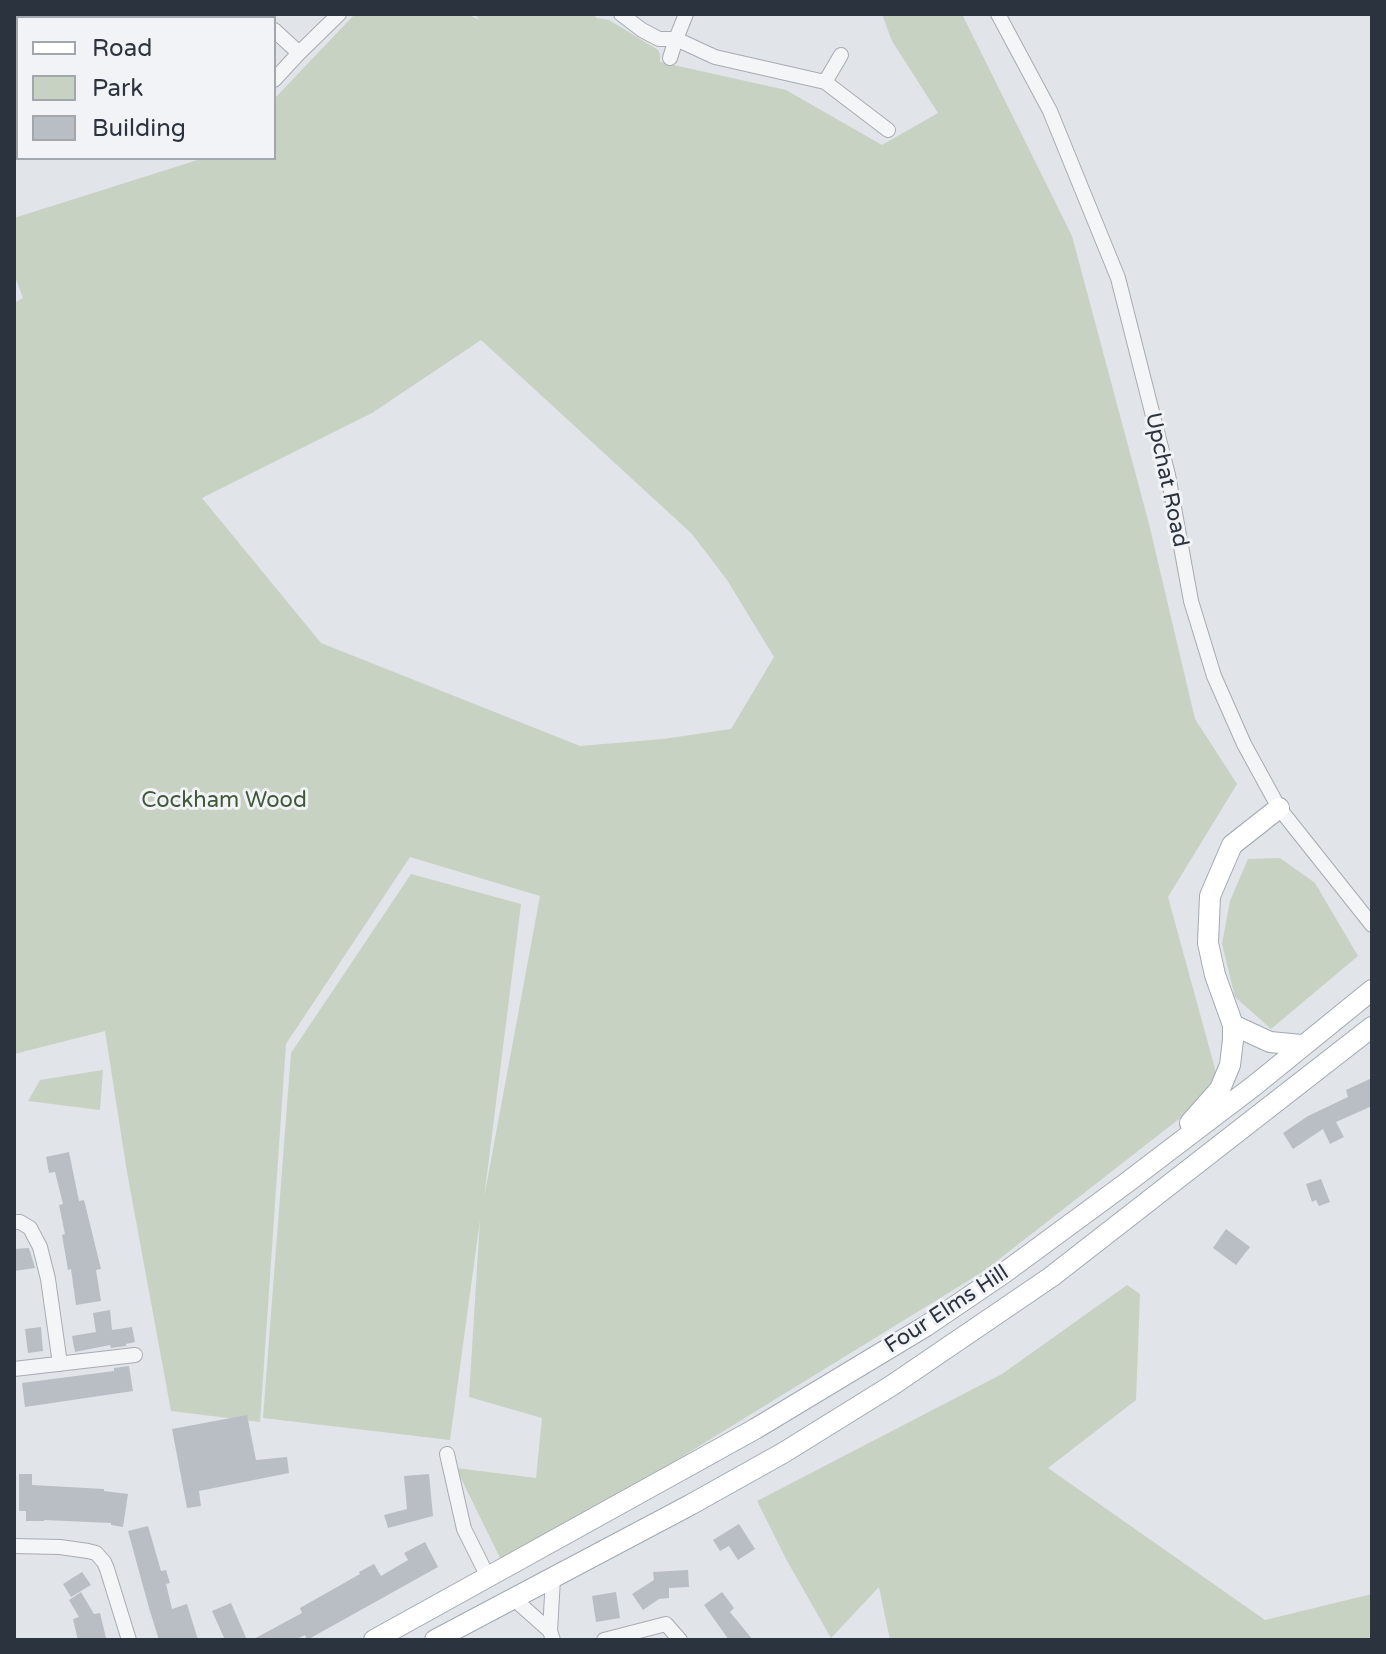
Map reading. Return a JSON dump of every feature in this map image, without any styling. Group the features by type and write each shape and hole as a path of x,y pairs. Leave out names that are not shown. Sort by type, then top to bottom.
{"main road":[{"path":"1158,1159 1220,1089 1230,1065 1233,1025 1215,975 1208,943 1210,896 1232,845 1279,808"},
{"name":"Four Elms Hill","path":"374,1640 755,1429 926,1326 1017,1264 1158,1159 1372,990"},
{"path":"1233,1025 1270,1042 1301,1045"},
{"name":"Four Elms Hill","path":"435,1640 690,1505 783,1453 891,1386 1051,1277 1372,1027"}],"street":[{"path":"276,78 339,14"},
{"path":"621,14 659,39 676,39 715,57 825,82 888,130"},
{"path":"670,58 686,14"},
{"name":"Upchat Road","path":"998,14 1050,111 1118,278 1168,475 1191,601 1214,676 1244,744 1279,808 1372,925"},
{"path":"276,32 299,53"},
{"path":"825,82 841,55"},
{"path":"14,1222 30,1228 40,1247 48,1279 60,1364"},
{"path":"14,1369 135,1355"},
{"path":"447,1454 464,1529 488,1577"},
{"path":"14,1546 60,1547 96,1553 107,1569 129,1640"},
{"path":"551,1636 553,1578"},
{"path":"514,1599 551,1636"},
{"path":"604,1640 666,1624 680,1640"}],"green space":[{"name":"Cockham Wood","path":"355,14 468,14 479,20 475,14 592,14 609,20 658,50 660,62 786,90 882,145 938,113 892,41 882,14 962,14 1072,236 1149,524 1195,719 1237,784 1168,897 1220,1087 984,1271 504,1566 456,1468 536,1478 542,1418 469,1397 480,1220 450,1440 263,1418 291,1053 411,874 521,904 484,1198 540,896 410,857 286,1044 260,1422 171,1411 127,1172 105,1031 14,1054 14,303 23,298 14,274 14,218 198,160 276,160 276,97","holes":["481,340 692,534 727,580 774,657 731,729 580,746 321,643 202,498 372,413"]},
{"path":"1280,858 1315,883 1358,956 1271,1029 1235,997 1222,944 1230,901 1248,859"},
{"path":"103,1070 100,1110 28,1101 40,1080"},
{"path":"1127,1285 1140,1294 1136,1400 1048,1468 1265,1620 1372,1594 1372,1640 890,1640 879,1587 831,1638 757,1501 1002,1374"}],"building":[{"path":"1372,1078 1372,1106 1336,1122 1344,1137 1330,1144 1323,1129 1293,1149 1283,1133 1308,1116 1348,1097 1346,1090"},
{"path":"69,1152 79,1201 84,1200 101,1269 96,1270 101,1301 76,1305 62,1235 65,1234 59,1205 63,1204 55,1172 49,1173 46,1157"},
{"path":"1321,1179 1330,1202 1319,1206 1316,1200 1312,1202 1306,1184"},
{"path":"1226,1229 1250,1247 1236,1265 1213,1248"},
{"path":"29,1248 35,1268 14,1271 14,1249"},
{"path":"110,1310 112,1330 132,1327 135,1342 126,1346 111,1348 110,1345 75,1352 72,1336 96,1332 93,1313"},
{"path":"41,1327 43,1351 28,1353 25,1329"},
{"path":"129,1366 133,1391 25,1407 22,1383 114,1371 114,1368"},
{"path":"247,1415 256,1460 287,1457 289,1473 199,1491 201,1506 187,1508 172,1429"},
{"path":"19,1474 32,1474 32,1485 104,1489 128,1494 123,1527 111,1523 26,1521 26,1511 19,1511"},
{"path":"429,1474 433,1516 388,1528 384,1515 407,1509 404,1476"},
{"path":"739,1524 755,1549 738,1560 729,1546 720,1551 713,1540"},
{"path":"148,1526 161,1571 166,1570 170,1583 166,1584 172,1609 187,1604 198,1640 159,1640 128,1531"},
{"path":"425,1542 438,1567 307,1640 305,1635 295,1640 252,1640 302,1613 300,1608 374,1564 381,1576 408,1560 404,1553"},
{"path":"688,1570 689,1587 669,1588 669,1598 659,1599 643,1610 632,1594 654,1580 653,1572"},
{"path":"82,1572 91,1585 71,1597 63,1584"},
{"path":"81,1592 94,1614 100,1613 106,1638 78,1640 73,1619 79,1617 69,1600"},
{"path":"616,1592 620,1618 596,1622 592,1596"},
{"path":"722,1592 734,1608 730,1612 753,1640 729,1640 704,1605"},
{"path":"231,1603 247,1640 225,1640 212,1611"}]}
